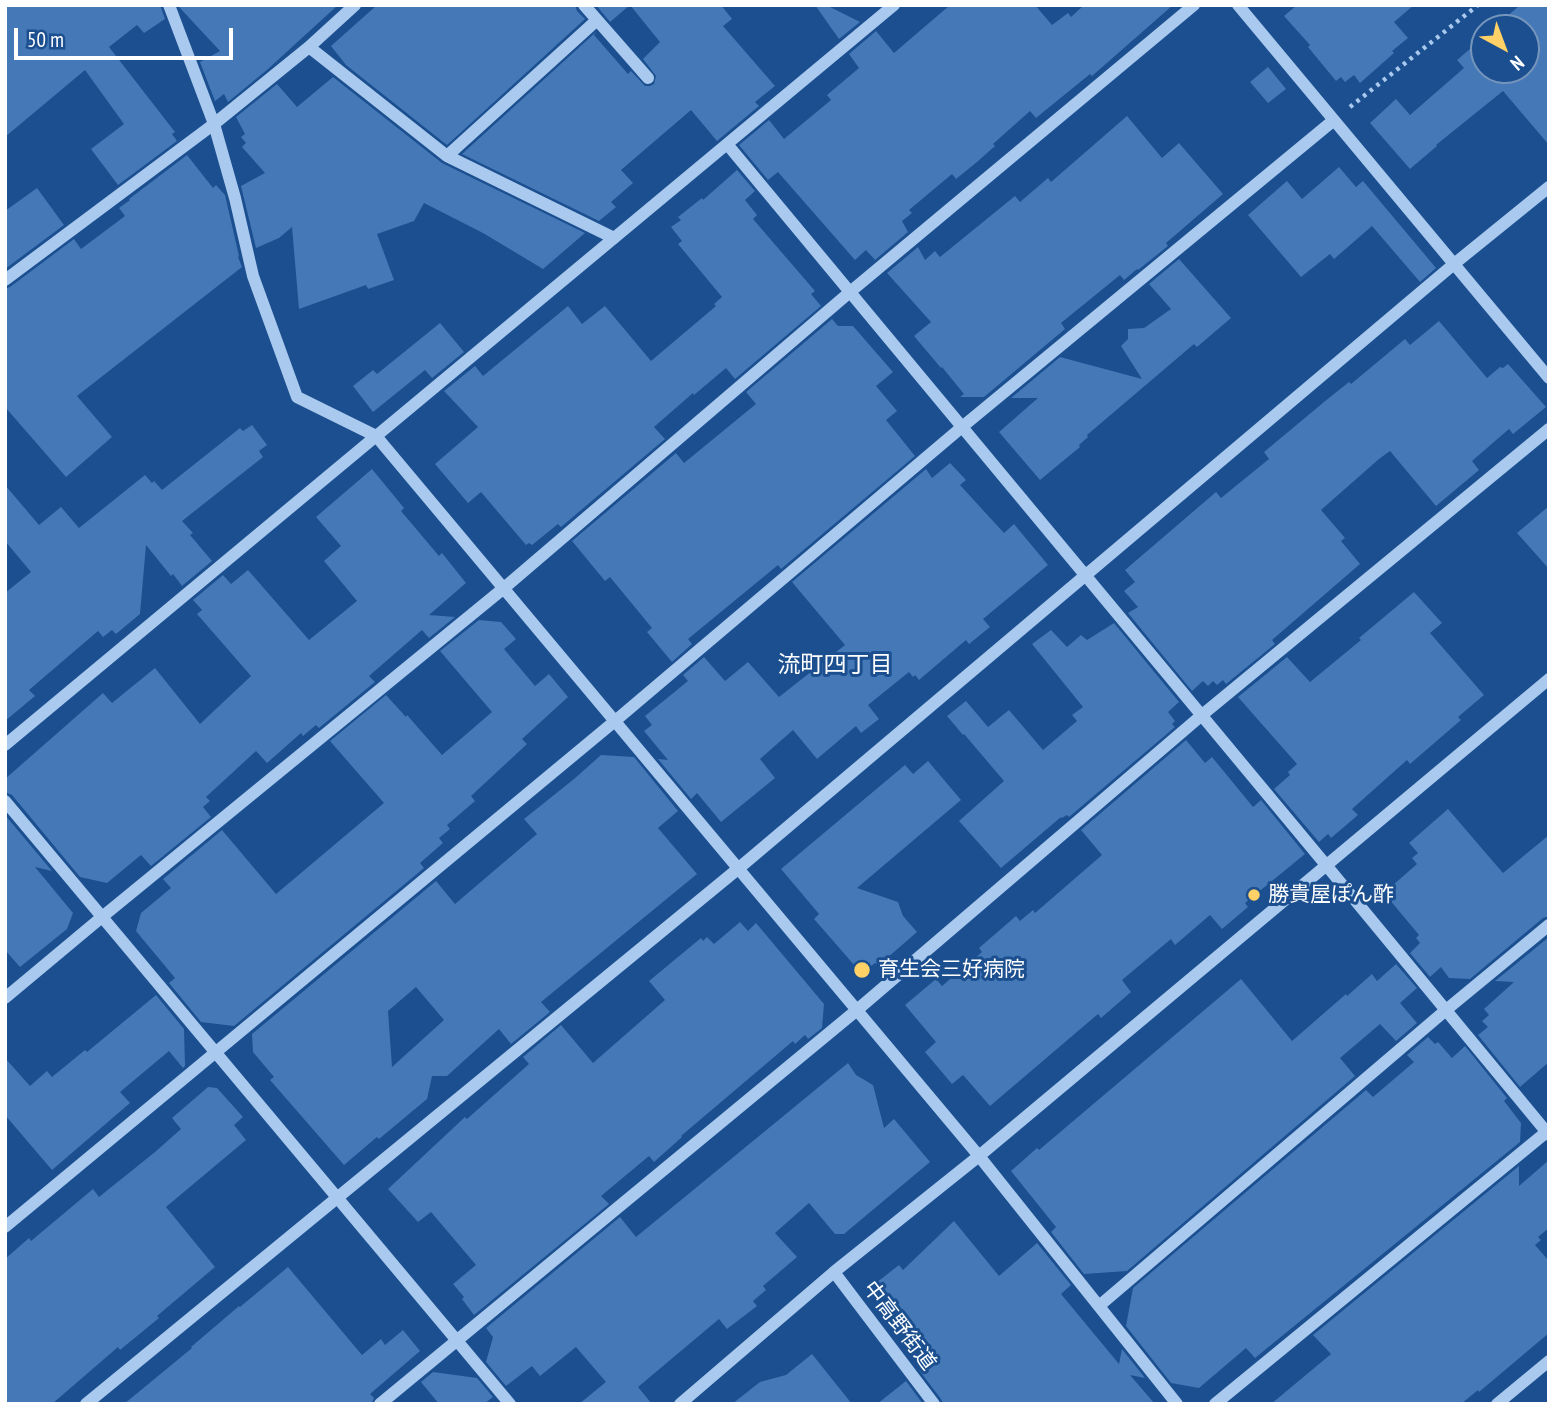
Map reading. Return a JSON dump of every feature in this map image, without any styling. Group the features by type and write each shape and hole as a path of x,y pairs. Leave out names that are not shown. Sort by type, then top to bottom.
{"street":[{"path":"169,5 214,124 253,276 297,397 376,436 979,1156 1178,1404"},
{"path":"5,280 214,124 309,47 355,5"},
{"path":"584,5 648,78"},
{"path":"5,746 894,5"},
{"path":"5,998 504,588 850,292 1194,5"},
{"path":"1238,5 1549,378"},
{"path":"447,156 597,20"},
{"path":"309,47 447,156 614,238"},
{"path":"5,1227 615,721 962,426 1334,120"},
{"path":"727,144 1548,1132 1215,1404"},
{"path":"86,1404 738,869 1454,264 1549,187"},
{"path":"380,1404 857,1010 1202,715 1549,429"},
{"path":"680,1404 834,1272 979,1156 1549,678"},
{"path":"5,801 510,1404"},
{"path":"1099,1306 1549,925"},
{"name":"中高野街道","path":"834,1272 934,1404"},
{"path":"1497,1404 1549,1361"}],"path":[{"path":"1334,120 1478,5"}],"building":[{"path":"5,5 160,5 165,19 144,33 137,25 109,47 175,132 172,134 177,141 118,185 91,149 124,124 85,70 5,137"},
{"path":"178,5 338,5 228,102 224,94 215,101 200,62 220,51"},
{"path":"377,5 575,5 585,19 447,145 346,65 331,46"},
{"path":"596,5 630,5 610,22"},
{"path":"630,5 721,5 732,19 723,26 775,86 755,102 759,106 717,141 691,110 621,170 633,183 611,202 616,207 599,221 462,154 596,32 594,35 628,74 631,71 645,86 654,84 656,76 643,59 660,42"},
{"path":"815,5 826,5 860,22 839,39"},
{"path":"950,5 1035,5 1052,25 1068,13 1071,17 1084,5 1173,5 1092,76 1090,74 1036,118 1030,111 977,162 956,179 952,174 909,210 912,213 902,221 908,232 875,260 866,250 855,260 778,172 768,180 739,145 769,120 784,139 831,100 827,95 859,68 849,54 876,31 894,53"},
{"path":"1297,5 1414,5 1394,22 1408,38 1360,83 1354,75 1345,82 1341,77 1336,81 1308,47 1310,45 1284,16"},
{"path":"1520,5 1549,5 1549,145 1503,91 1410,169 1370,123 1396,99 1410,115 1464,68 1457,60 1470,49 1470,84 1540,84 1540,14 1510,14"},
{"path":"1268,67 1286,89 1268,103 1250,82"},
{"path":"333,77 442,163 585,233 543,269 483,233 424,203 414,221 377,234 394,280 368,289 366,285 299,309 292,227 279,238 256,248 241,186 265,173 242,147 246,143 241,137 245,134 236,117 277,84 297,107"},
{"path":"1127,116 1162,158 1179,143 1223,194 1166,243 1168,246 1138,270 1124,280 1120,275 1061,323 1065,329 984,397 960,397 964,394 914,336 931,322 887,273 918,247 925,260 935,251 940,257 1015,196 1020,202 1048,178 1051,182"},
{"path":"187,155 213,188 216,185 225,195 242,267 77,396 112,437 66,477 5,407 5,289 74,239 81,249 125,216 119,208 129,199"},
{"path":"1339,167 1356,187 1363,181 1436,268 1420,282 1372,226 1334,259 1330,254 1301,277 1248,215 1287,181 1302,199"},
{"path":"737,170 755,191 745,200 757,215 753,219 815,291 811,294 821,306 735,379 726,368 694,395 693,393 654,427 665,439 561,527 558,524 532,545 526,545 481,492 468,503 435,464 478,427 444,391 475,366 483,376 568,306 582,324 605,306 651,361 716,306 714,304 722,297 678,244 682,241 671,227 681,220 678,217 702,198 703,200"},
{"path":"37,188 64,225 5,269 5,211"},
{"path":"1179,259 1231,318 1197,347 1194,344 1087,435 1080,447 1040,480 999,432 1038,398 1011,398 1060,357 1142,379 1121,346 1128,339 1128,329 1144,328 1171,309 1149,284"},
{"path":"832,319 838,326 853,326 893,372 876,386 897,411 886,420 915,456 781,569 778,565 688,639 692,644 672,662 647,632 652,628 610,577 605,581 572,541 676,453 684,463 756,404 746,392"},
{"path":"1439,321 1487,378 1508,364 1546,407 1513,434 1509,429 1472,461 1479,470 1436,506 1390,451 1379,459 1321,510 1345,538 1341,541 1360,564 1272,640 1275,644 1226,684 1223,680 1217,685 1213,681 1208,686 1203,681 1192,691 1128,613 1138,607 1124,591 1135,582 1125,570 1216,492 1221,498 1269,459 1264,452 1349,382 1351,384 1405,339 1410,345"},
{"path":"440,323 464,352 432,378 425,370 373,412 353,386 373,370 377,374"},
{"path":"252,425 267,445 259,451 263,457 182,521 212,561 182,586 146,545 140,614 116,634 112,630 103,637 98,631 29,690 35,696 5,721 5,593 31,572 5,541 5,485 39,525 61,507 79,528 145,475 162,490 240,428 243,431"},
{"path":"950,463 966,480 960,485 1004,533 1014,524 1048,565 983,619 990,627 969,644 966,640 919,680 909,672 868,705 879,719 861,733 856,726 817,759 793,730 760,759 775,778 721,822 697,793 691,799 658,759 668,760 644,731 652,725 645,716 688,681 683,675 704,657 725,681 748,662 779,697 845,645 792,582 926,469 932,478"},
{"path":"372,469 404,508 401,511 439,556 442,553 466,583 429,615 455,617 429,638 422,630 369,676 375,682 319,728 316,725 303,736 301,733 267,763 256,751 206,797 210,801 203,807 211,817 151,866 141,855 107,883 80,877 12,795 5,792 5,779 103,693 112,703 155,668 200,724 251,676 197,614 202,610 193,600 223,575 231,584 248,570 309,640 357,601 324,561 341,546 316,517"},
{"path":"1549,506 1549,569 1517,533"},
{"path":"1414,592 1442,623 1430,633 1484,695 1458,717 1461,720 1410,764 1407,760 1352,809 1358,815 1331,838 1328,834 1319,842 1274,789 1290,775 1288,772 1297,764 1238,697 1287,657 1310,682"},
{"path":"479,620 501,622 516,639 504,649 535,686 549,674 568,697 522,739 527,744 471,796 475,801 447,825 450,829 439,838 443,843 420,863 424,868 234,1026 201,1022 169,983 175,978 136,931 141,913 171,888 163,879 222,830 276,894 384,803 330,741 386,695 442,755 492,712 440,651"},
{"path":"1114,623 1179,702 1168,712 1175,721 1172,724 1175,727 1069,817 1061,817 1001,868 959,821 1004,781 947,716 966,701 988,727 1009,710 1043,750 1077,721 1072,715 1083,707 1032,644 1051,630 1067,647 1081,635 1087,640"},
{"path":"1186,740 1205,763 1212,757 1253,807 1261,800 1305,854 1245,903 1248,907 1222,929 1210,915 1175,945 1171,939 1122,980 1131,992 1101,1018 1098,1014 990,1106 963,1075 952,1084 925,1052 936,1042 905,1005 936,979 942,986 982,952 979,948 1016,916 1020,921 1033,910 1035,913 1102,855 1081,830"},
{"path":"601,755 634,757 678,811 658,828 697,874 541,1002 550,1012 511,1044 499,1029 447,1076 432,1076 427,1099 344,1165 270,1080 274,1077 253,1052 252,1034 436,881 455,904 537,834 524,819","holes":["416,987 444,1020 392,1067 388,1011"]},
{"path":"928,761 961,800 857,888 898,902 903,916 917,932 879,965 875,963 862,974 814,919 819,914 781,869 905,765 913,774"},
{"path":"1448,809 1503,873 1549,835 1549,916 1543,918 1470,979 1449,978 1441,967 1430,977 1410,953 1420,943 1416,938 1419,935 1384,893 1417,864 1412,858 1418,853 1409,843"},
{"path":"5,815 52,871 35,867 73,913 67,929 20,967 5,950"},
{"path":"740,922 748,931 756,923 824,1004 822,1028 808,1039 805,1035 795,1044 793,1041 654,1162 649,1156 601,1196 609,1204 474,1315 453,1284 476,1265 431,1212 418,1222 388,1189 465,1117 467,1119 529,1064 523,1057 561,1025 593,1063 665,1000 649,981 701,938 703,941 707,937 714,944"},
{"path":"1549,937 1549,1062 1520,1087 1478,1035 1488,1027 1482,1021 1489,1015 1484,1009 1514,982 1495,981"},
{"path":"1396,964 1417,988 1400,1003 1417,1023 1396,1041 1380,1024 1340,1058 1355,1076 1127,1271 1084,1274 1051,1232 1056,1227 1011,1171 1241,979 1292,1041 1372,974 1377,981"},
{"path":"156,995 184,1029 185,1066 183,1068 169,1051 120,1092 130,1103 52,1170 5,1115 5,1058 30,1086 47,1071 52,1077"},
{"path":"1428,1037 1435,1044 1438,1042 1452,1058 1465,1046 1507,1098 1504,1101 1521,1123 1520,1142 1255,1358 1246,1348 1199,1388 1171,1383 1126,1326 1133,1288 1366,1090 1373,1097 1414,1062 1407,1055"},
{"path":"848,1063 856,1075 873,1085 884,1128 894,1119 930,1162 844,1234 835,1234 809,1203 775,1233 797,1257 763,1286 766,1290 753,1301 757,1306 727,1329 719,1319 638,1387 652,1404 579,1404 606,1382 576,1347 540,1376 532,1366 506,1386 486,1362 493,1337 486,1328 620,1217 636,1237"},
{"path":"208,1087 217,1088 243,1117 234,1125 246,1140 166,1207 215,1267 157,1316 159,1318 120,1350 118,1347 52,1404 5,1404 5,1259 93,1189 99,1197 155,1152 181,1129 172,1118"},
{"path":"1549,1160 1549,1228 1538,1237 1541,1240 1535,1245 1549,1261 1549,1333 1461,1404 1271,1404 1331,1354 1313,1335 1519,1166 1519,1186"},
{"path":"954,1221 999,1276 1037,1243 1071,1285 1061,1294 1119,1364 1122,1349 1145,1378 1130,1375 1155,1404 943,1404 919,1370 930,1362 927,1358 933,1352 876,1283 899,1265 903,1270"},
{"path":"288,1267 362,1355 381,1339 385,1345 403,1330 420,1351 370,1394 374,1398 371,1404 124,1404 239,1306"},
{"path":"812,1354 852,1404 732,1404 760,1382 786,1375"},
{"path":"433,1372 477,1378 493,1397 484,1404 439,1404 421,1382"},
{"path":"906,1381 923,1404 877,1404"}],"place":[{"name":"勝貴屋ぽん酢","path":"1254,895"},
{"name":"育生会三好病院","path":"862,970"}],"district":[{"name":"流町四丁目","path":"835,665"}]}
